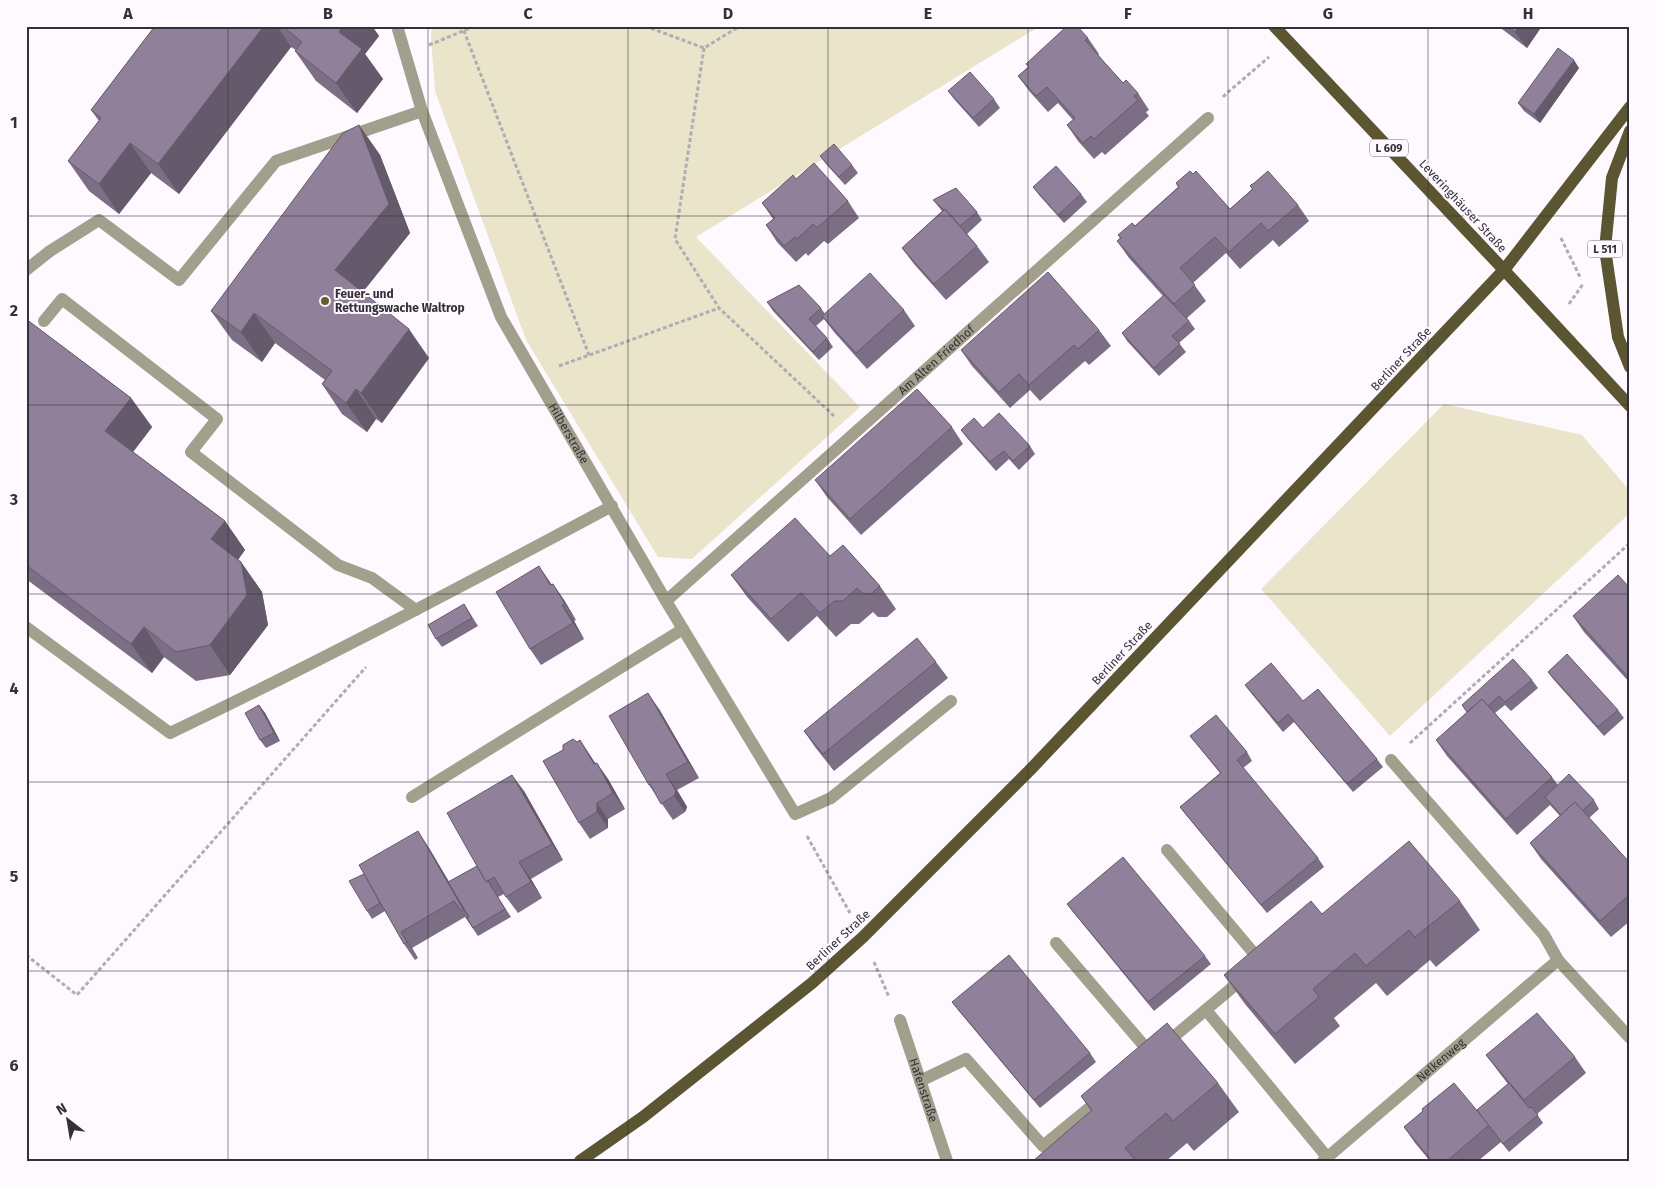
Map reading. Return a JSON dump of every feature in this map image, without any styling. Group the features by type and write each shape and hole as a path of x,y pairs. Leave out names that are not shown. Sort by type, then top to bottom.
{"main road":[{"name":"Leveringhäuser Straße","path":"1274,26 1630,406"},
{"name":"Berliner Straße","path":"580,1161 643,1117 812,983 862,937 1030,770 1504,270 1630,107"},
{"name":"L 511","path":"1630,131 1612,178 1605,249 1618,337 1630,367"}],"street":[{"name":"Hilberstraße","path":"397,26 422,111 501,317 666,601 795,814 831,798 951,700"},
{"path":"26,270 50,251 98,220 179,280 276,161 422,111"},
{"name":"Am Alten Friedhof","path":"666,601 1208,118"},
{"path":"44,320 62,299 217,419 191,452 338,565 372,578 416,610"},
{"path":"26,627 170,733 242,699 416,610 612,506"},
{"path":"412,797 683,629"},
{"path":"1391,760 1544,935 1558,960 1630,1038"},
{"path":"1056,943 1152,1055 1206,1010 1262,962 1166,850"},
{"name":"Nelkenweg","path":"1325,1159 1558,960"},
{"path":"1206,1010 1325,1159"},
{"name":"Hafenstraße","path":"900,1020 946,1161"},
{"path":"920,1081 966,1059 1043,1146 1093,1105"}],"path":[{"path":"459,26 464,31 589,356"},
{"path":"405,55 475,26"},
{"path":"646,26 704,48"},
{"path":"704,48 740,26"},
{"path":"1208,118 1227,93 1288,41"},
{"path":"704,48 676,239 719,308 853,434"},
{"path":"535,375 719,308"},
{"path":"1391,760 1630,543"},
{"path":"26,955 77,995 371,662"}],"shaded area":[{"path":"432,26 1040,26 696,237 860,407 692,559 658,557 526,340 435,91 431,37"},
{"path":"1444,404 1582,435 1630,491 1630,513 1390,736 1261,589"}],"building":[{"path":"155,26 264,26 158,164 130,143 99,184 68,161 101,118 91,110"},
{"path":"282,26 343,26 339,32 362,49 336,83 295,51 302,42"},
{"path":"1067,26 1077,26 1088,38 1085,40 1123,83 1126,80 1138,93 1134,96 1138,100 1094,139 1091,136 1083,143 1067,125 1075,118 1047,87 1036,96 1018,76 1029,67 1026,64"},
{"path":"1508,26 1519,26 1515,32"},
{"path":"1558,48 1574,60 1534,114 1518,103"},
{"path":"970,72 994,99 973,118 948,91"},
{"path":"359,125 389,204 335,270 409,329 361,393 356,389 346,403 322,384 332,371 254,313 241,332 211,311 343,133"},
{"path":"834,144 852,165 839,177 820,156"},
{"path":"814,163 848,201 817,228 813,224 797,239 795,237 784,246 766,225 775,218 762,203 793,175 796,179"},
{"path":"1056,166 1081,194 1058,215 1033,187"},
{"path":"1190,171 1193,174 1196,171 1230,209 1253,189 1250,186 1252,184 1268,171 1298,205 1268,231 1261,223 1229,252 1215,237 1180,268 1195,285 1174,304 1117,241 1121,238 1118,235 1132,223 1135,226 1179,187 1176,183"},
{"path":"956,188 977,212 960,226 945,209 933,200"},
{"path":"945,209 977,246 934,284 902,248"},
{"path":"1048,272 1099,330 1078,349 1074,345 1029,385 1019,374 999,392 961,350"},
{"path":"870,273 904,310 856,353 822,316"},
{"path":"799,285 821,308 809,319 827,338 813,352 767,302"},
{"path":"1164,295 1189,321 1172,336 1180,344 1154,368 1122,333"},
{"path":"26,319 131,398 105,431 225,521 211,539 241,562 247,595 210,645 176,652 144,627 131,644 26,565"},
{"path":"917,389 952,427 850,519 815,480"},
{"path":"999,413 1030,446 1013,461 1004,451 990,462 961,430 974,418 983,428"},
{"path":"795,518 830,556 843,545 880,586 871,594 862,593 857,588 843,601 834,601 820,613 801,593 771,619 731,575"},
{"path":"539,566 550,585 553,584 565,604 562,605 573,623 530,649 496,592"},
{"path":"1618,575 1630,588 1630,679 1573,616"},
{"path":"464,604 472,618 436,639 428,625"},
{"path":"917,638 936,662 823,754 804,731"},
{"path":"1567,654 1618,710 1598,727 1548,672"},
{"path":"1513,659 1532,680 1505,702 1499,696 1488,706 1482,699 1467,712 1462,705"},
{"path":"1271,663 1303,701 1318,689 1377,759 1347,784 1288,714 1278,723 1245,685"},
{"path":"648,693 688,762 666,774 676,791 674,796 661,804 609,716"},
{"path":"1482,699 1552,777 1506,819 1436,740"},
{"path":"259,705 274,733 260,740 245,713"},
{"path":"1216,715 1247,752 1237,760 1318,858 1261,905 1180,807 1221,773 1190,736"},
{"path":"573,739 577,742 580,740 594,764 597,763 613,793 597,803 597,812 579,823 543,761 563,750 563,745"},
{"path":"1569,774 1594,800 1582,811 1575,802 1561,815 1545,797"},
{"path":"512,775 552,844 519,862 531,882 506,897 494,877 486,882 447,813"},
{"path":"1575,802 1630,863 1630,894 1600,921 1530,843"},
{"path":"418,831 463,909 461,911 454,901 401,932 407,942 404,944 359,865"},
{"path":"1409,841 1460,901 1415,937 1409,930 1366,966 1355,953 1313,989 1319,997 1275,1034 1224,975 1311,901 1322,914"},
{"path":"1123,857 1205,956 1148,1002 1067,904"},
{"path":"477,866 505,909 473,928 467,918 469,917 448,882"},
{"path":"364,874 380,903 367,911 349,881"},
{"path":"1009,955 1090,1053 1034,1100 952,1002"},
{"path":"1537,1013 1575,1057 1524,1100 1486,1055"},
{"path":"1167,1023 1218,1083 1173,1121 1166,1113 1125,1148 1136,1161 1033,1161 1092,1110 1081,1096"},
{"path":"1454,1083 1489,1125 1447,1161 1432,1161 1404,1127 1423,1111 1422,1109"},
{"path":"1509,1083 1529,1108 1531,1107 1538,1115 1503,1144 1477,1110"}],"place":[{"name":"Feuer- und Rettungswache Waltrop","path":"325,301"}]}
